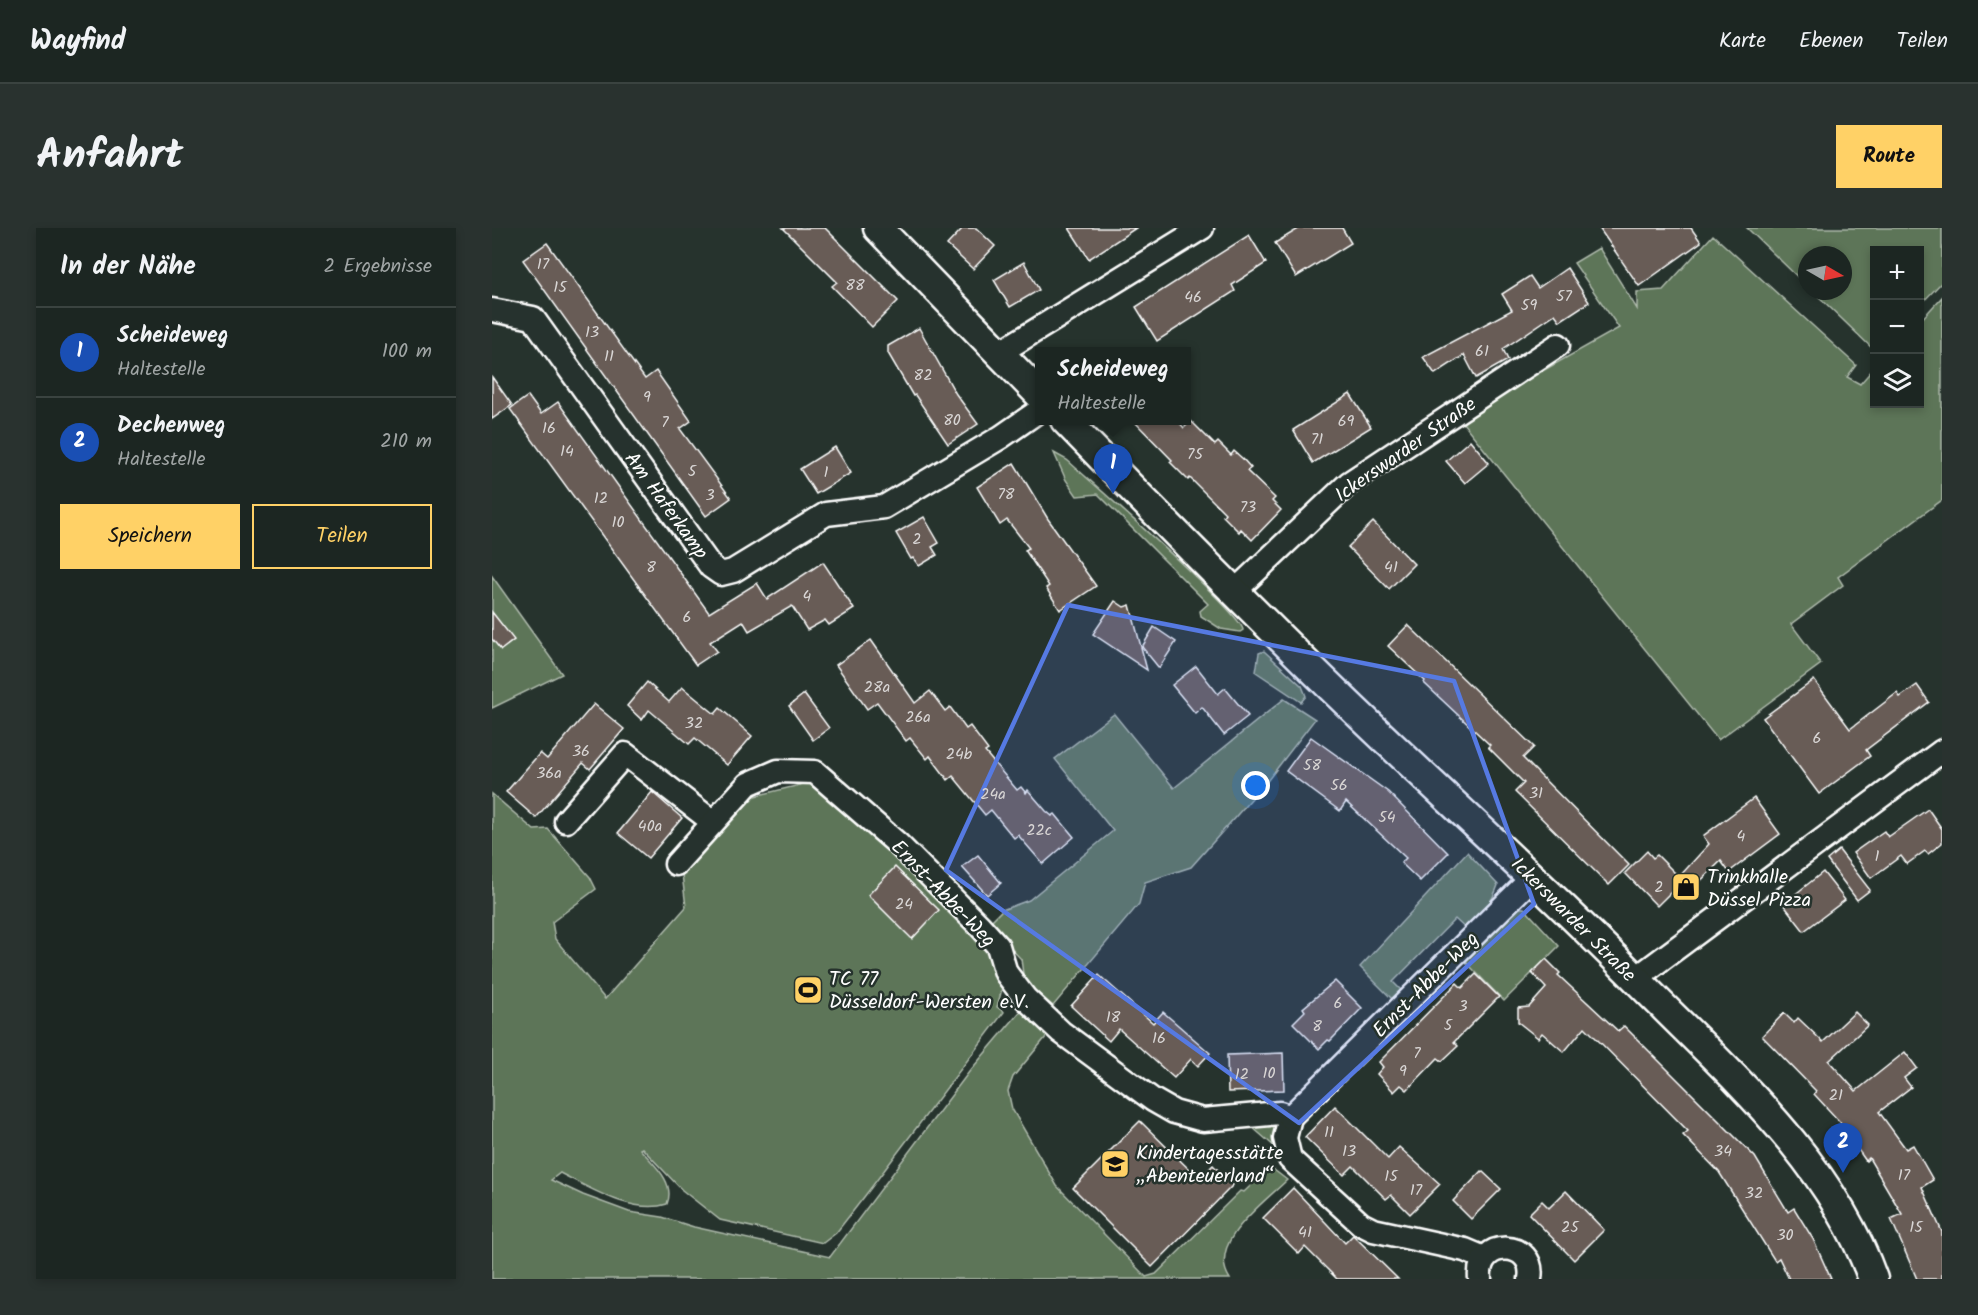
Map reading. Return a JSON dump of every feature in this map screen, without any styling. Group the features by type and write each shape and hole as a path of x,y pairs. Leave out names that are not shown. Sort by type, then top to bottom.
{"main road":[{"path":"879,228 1035,390"},
{"name":"Ickerswarder Straße","path":"1070,425 1296,653 1534,876 1771,1118 1811,1163 1844,1216 1873,1279"}],"street":[{"path":"999,353 1202,228"},
{"name":"Am Haferkamp","path":"492,310 533,318 711,567 721,574 733,571 826,514 884,507 1001,437 1035,413"},
{"name":"Ickerswarder Straße","path":"1236,590 1349,483 1558,345"},
{"path":"1635,980 1942,751"},
{"path":"566,821 625,754 713,822"},
{"name":"Ernst-Abbe-Weg","path":"676,864 748,784 778,771 815,772 898,844 980,926 998,946 1006,973 1025,998 1061,1032 1153,1100 1174,1112 1203,1120 1280,1113 1290,1117 1534,876"},
{"path":"1290,1117 1285,1138 1290,1159 1361,1224 1373,1230 1465,1250 1482,1269 1500,1248 1512,1249 1527,1260 1530,1279"}],"highlighted area":[{"path":"1068,605 1454,681 1534,904 1299,1123 946,870"}],"green space":[{"path":"1747,228 1942,228 1942,282 1924,301 1924,246 1870,246 1870,346 1822,300 1852,300 1852,246 1798,246 1798,277"},
{"path":"1713,235 1856,365 1847,377 1860,384 1870,373 1870,408 1924,408 1924,317 1942,297 1942,500 1838,577 1843,585 1791,624 1821,664 1718,740 1459,418 1619,328 1574,263 1599,248 1637,309 1637,292 1663,290"},
{"path":"1054,453 1067,460 1193,574 1236,619 1243,630 1240,632 1221,629 1201,616 1200,611 1208,604 1098,494 1077,496 1066,480"},
{"path":"492,576 562,674 492,708"},
{"path":"1264,651 1302,686 1306,696 1301,702 1256,672 1259,653"},
{"path":"1284,699 1315,719 1268,780 1191,867 1145,882 1139,904 1053,1006 1024,981 1021,959 988,924 1002,910 1029,900 1113,831 1055,759 1114,714 1174,788"},
{"path":"820,780 996,948 1005,978 997,1007 1004,1012 836,1233 823,1243 720,1220 682,1190 642,1148 640,1149 657,1167 666,1181 669,1196 667,1204 640,1206 626,1203 560,1173 551,1180 629,1212 662,1217 694,1227 830,1257 969,1072 1019,1013 1026,1011 1051,1031 1013,1077 1008,1091 1012,1109 1057,1186 1146,1277 1156,1274 1240,1191 1244,1192 1270,1167 1287,1180 1253,1212 1231,1238 1226,1252 1225,1265 1230,1279 492,1279 492,794 534,830 548,829 590,877 596,889 552,922 555,939 605,999 686,907 682,874 747,798"},
{"path":"1467,852 1498,885 1496,892 1486,910 1468,931 1455,919 1393,982 1405,994 1397,1004 1360,967"},
{"path":"1517,908 1524,908 1559,946 1504,1001 1463,959"},
{"path":"1277,1124 1275,1147 1252,1127 1252,1125"}],"building":[{"path":"783,228 825,228 898,301 872,327 832,286 837,282"},
{"path":"963,228 976,228 995,246 973,269 947,245"},
{"path":"1069,228 1136,228 1089,259"},
{"path":"1300,228 1342,228 1351,243 1296,277 1275,243"},
{"path":"1599,228 1691,228 1701,242 1639,286"},
{"path":"1249,235 1266,263 1232,285 1235,291 1157,341 1136,307"},
{"path":"547,243 645,379 656,371 691,421 680,429 731,498 706,516 523,260"},
{"path":"1024,262 1039,290 1010,307 994,280"},
{"path":"1567,268 1589,302 1560,321 1555,314 1503,349 1508,360 1476,378 1464,355 1435,374 1423,357 1512,310 1502,294 1530,276 1538,288"},
{"path":"919,328 956,394 978,424 948,444 915,395 913,396 888,353 888,346"},
{"path":"492,377 512,405 492,419"},
{"path":"1350,394 1371,427 1313,463 1293,430"},
{"path":"528,396 541,414 558,402 709,613 757,583 767,599 823,562 854,609 829,625 825,620 807,630 792,606 749,631 743,621 710,642 717,651 696,665 510,409"},
{"path":"1191,421 1215,445 1218,442 1231,455 1234,451 1243,459 1251,468 1247,471 1275,498 1272,501 1281,510 1252,540 1241,529 1239,532 1223,516 1225,513 1190,478 1188,480 1170,462 1172,460 1138,425 1181,425 1184,428 1191,425"},
{"path":"1470,440 1489,463 1465,483 1446,461"},
{"path":"835,447 851,473 816,494 800,469"},
{"path":"1014,463 1048,519 1096,586 1060,610 1046,588 1049,586 1025,550 1029,548 1007,520 1000,525 977,487"},
{"path":"924,517 939,543 932,547 937,555 919,566 913,558 911,559 896,533"},
{"path":"1373,522 1414,564 1389,589 1348,547"},
{"path":"1115,601 1124,607 1130,605 1147,670 1093,634"},
{"path":"492,612 514,640 501,650 492,639"},
{"path":"1408,625 1534,747 1523,758 1629,865 1609,885 1515,792 1524,783 1488,747 1490,745 1388,646"},
{"path":"1154,627 1176,642 1159,668 1142,647"},
{"path":"871,640 915,703 930,691 945,711 950,707 966,729 970,726 988,750 985,752 1017,790 1021,787 1026,793 1028,790 1046,811 1052,816 1055,814 1074,837 1043,864 1018,835 1014,838 991,810 985,815 953,776 948,780 930,756 927,759 910,738 906,741 877,702 867,709 836,665"},
{"path":"1196,666 1218,694 1225,688 1248,716 1224,735 1202,707 1195,713 1172,685"},
{"path":"1814,680 1850,729 1897,693 1900,697 1917,685 1929,702 1866,750 1870,756 1819,794 1763,718"},
{"path":"647,682 669,702 682,687 715,714 720,708 752,736 727,765 695,738 689,744 649,710 642,720 627,706"},
{"path":"804,694 829,728 813,740 789,706"},
{"path":"594,704 624,729 590,769 583,763 536,818 506,792 540,753 547,759"},
{"path":"1311,737 1388,792 1448,853 1420,881 1401,863 1406,858 1346,802 1340,811 1286,771"},
{"path":"652,792 682,818 648,858 618,833"},
{"path":"1754,798 1780,834 1729,872 1721,861 1681,900 1672,891 1657,906 1625,873 1647,851 1653,858 1657,855 1679,877 1709,844 1703,836"},
{"path":"1928,809 1942,829 1942,843 1928,854 1925,851 1907,864 1901,856 1871,878 1853,853 1884,831 1888,837"},
{"path":"1839,850 1870,890 1857,900 1827,860"},
{"path":"978,855 1001,883 987,895 962,867"},
{"path":"895,867 939,910 912,939 868,895"},
{"path":"1823,872 1845,900 1804,931 1783,904"},
{"path":"1546,959 1560,973 1558,975 1618,1031 1624,1026 1755,1157 1788,1212 1794,1208 1813,1239 1831,1279 1789,1279 1779,1258 1775,1261 1719,1172 1683,1135 1688,1131 1585,1027 1564,1052 1542,1033 1538,1038 1518,1022 1518,1008 1529,1007 1546,988 1532,973"},
{"path":"1476,974 1499,997 1454,1042 1458,1046 1442,1061 1438,1058 1407,1090 1401,1085 1394,1092 1377,1074 1383,1067 1379,1062 1457,983 1462,988"},
{"path":"1099,975 1153,1023 1163,1012 1210,1053 1198,1066 1191,1059 1174,1078 1119,1029 1109,1041 1071,1006"},
{"path":"1335,981 1362,1008 1330,1041 1328,1040 1319,1049 1293,1023 1305,1011 1303,1008"},
{"path":"1855,1012 1868,1025 1829,1061 1856,1091 1905,1052 1917,1068 1904,1078 1911,1087 1879,1112 1906,1149 1913,1145 1933,1180 1922,1187 1942,1232 1942,1279 1917,1279 1891,1219 1902,1214 1869,1158 1866,1161 1849,1137 1852,1135 1814,1094 1816,1091 1762,1036 1784,1013 1794,1023 1798,1018 1823,1042"},
{"path":"1283,1053 1284,1090 1228,1092 1227,1055"},
{"path":"1335,1106 1388,1159 1399,1147 1440,1184 1410,1214 1391,1195 1386,1199 1353,1166 1344,1175 1305,1137"},
{"path":"1140,1121 1199,1179 1213,1165 1233,1185 1152,1267 1073,1188"},
{"path":"1482,1171 1501,1189 1471,1219 1453,1201"},
{"path":"1293,1188 1345,1243 1353,1235 1398,1279 1337,1279 1305,1247 1299,1254 1263,1218"},
{"path":"1566,1191 1604,1230 1574,1260 1529,1214 1542,1201 1549,1208"}],"place":[{"name":"Scheideweg","path":"1113,494"},
{"name":"Trinkhalle Düssel Pizza","path":"1686,887"},
{"name":"TC 77 Düsseldorf-Wersten e.V.","path":"808,990"},
{"name":"Kindertagesstätte „Abenteuerland“","path":"1115,1164"},
{"name":"Dechenweg","path":"1843,1173"}]}
